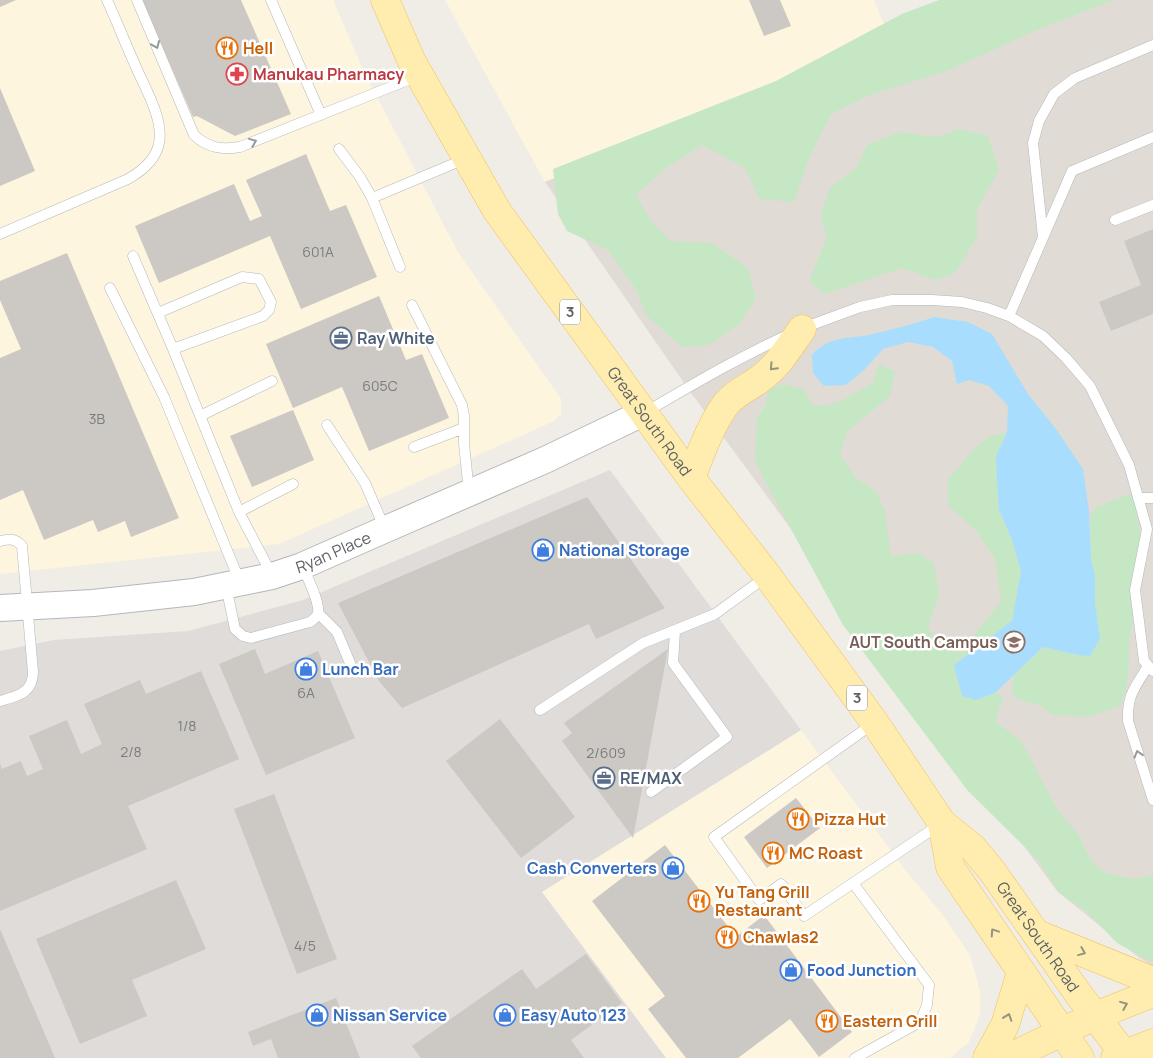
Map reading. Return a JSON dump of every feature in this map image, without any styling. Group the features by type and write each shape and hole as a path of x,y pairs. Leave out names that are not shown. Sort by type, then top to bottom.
{"main road":[{"name":"Great South Road","path":"385,0 419,76 497,212 691,478 875,723 942,824 973,848 992,872 1122,1057"},
{"path":"691,478 709,433 727,403 739,392 765,375 777,363 802,329"},
{"name":"Great South Road","path":"942,824 950,867 1080,1058"},
{"path":"1037,934 1153,981"},
{"path":"987,1058 1005,1025 1021,972"},
{"path":"1008,1058 1095,1016 1153,993"},
{"path":"1122,1057 1153,1043"}],"street":[{"name":"Ryan Place","path":"0,608 93,603 194,592 272,576 302,566 386,530 643,413"}],"lane":[{"path":"0,234 128,179 146,166 157,151 160,135 153,106 107,0"},
{"path":"136,0 194,135 202,142 225,150 240,147 419,76"},
{"path":"271,0 321,115"},
{"path":"1043,237 1033,143 1039,121 1054,94 1075,78 1153,45"},
{"path":"1009,316 1072,171 1153,137"},
{"path":"339,149 360,177 372,198 400,267"},
{"path":"372,198 467,158"},
{"path":"1115,220 1153,205"},
{"path":"133,256 158,312 239,512 272,576"},
{"path":"158,312 242,277 259,279 271,302 269,310 263,316 173,350"},
{"path":"110,288 164,397 233,584 235,628 243,636 251,638 310,622 318,613"},
{"path":"643,413 765,346 802,329 860,307 892,300 962,302 1009,316 1043,336 1066,358 1090,386 1128,465 1148,529 1135,590 1144,661 1151,668 1129,698 1128,721 1153,800"},
{"path":"412,305 462,405 464,444 470,492"},
{"path":"200,416 272,381"},
{"path":"327,425 364,483 386,530"},
{"path":"414,447 464,428"},
{"path":"239,512 293,484"},
{"path":"1138,498 1153,498"},
{"path":"0,541 10,538 17,540 22,546 33,682 27,690 16,696 0,700"},
{"path":"302,566 315,598 318,613 337,632 350,663"},
{"path":"540,710 643,644 714,614 766,576"},
{"path":"651,792 727,737 673,663 675,630"},
{"path":"875,723 714,837 759,900 781,884 804,916 942,824"},
{"path":"853,883 929,986 927,1005 920,1022 855,1058"}],"shaded area":[{"path":"0,0 333,0 365,74 458,252 561,399 561,414 552,422 279,544 0,574"},
{"path":"445,0 874,0 891,42 545,182"},
{"name":"AUT South Campus","path":"991,0 1153,0 1153,966 1138,957 1057,891 691,393 545,182"},
{"path":"610,470 801,730 542,892 666,1058 0,1058 0,651 54,640 188,631 303,600"},
{"path":"801,730 906,871 942,914 970,955 980,991 980,1014 969,1042 950,1058 666,1058 541,892"}],"green space":[{"path":"939,0 1114,0 1039,29 947,71 869,95 831,114 809,158 794,202 760,199 745,168 702,145 663,170 636,195 651,221 670,241 712,243 748,268 756,299 739,324 709,345 682,347 646,315 637,291 608,250 567,231 558,214 553,169 776,81 902,14"},
{"path":"960,129 988,136 999,170 977,209 977,237 955,273 935,280 902,268 825,294 809,281 827,237 821,215 830,188 857,167 867,145 899,132 937,137"},
{"path":"879,364 895,372 890,396 847,432 840,454 856,478 876,491 885,511 891,557 918,553 934,563 939,594 928,627 941,647 961,652 1001,601 995,559 978,533 948,505 948,480 972,451 988,437 1007,432 996,456 999,510 1012,540 1021,571 1013,621 954,665 976,700 995,693 1004,697 996,722 1021,741 1059,812 1078,834 1092,862 1105,873 1133,879 1153,875 1153,963 1117,943 1086,911 1059,893 1038,860 968,791 843,625 755,460 757,419 766,404 768,390 784,384 804,390 813,405 829,405 845,399 873,383"},
{"path":"1133,493 1140,533 1140,547 1134,577 1133,619 1126,690 1120,706 1089,717 1052,715 1041,706 1017,699 1012,692 1013,676 1043,647 1078,655 1095,603 1090,515 1096,507"}],"water":[{"path":"934,317 968,322 992,334 1028,394 1056,429 1083,469 1089,511 1091,558 1095,577 1095,603 1100,639 1090,656 1043,647 995,693 976,700 962,696 954,665 1012,621 1021,571 1012,540 999,510 996,456 1007,432 1008,406 989,386 969,380 957,384 952,361 933,347 908,342 883,349 865,369 846,385 824,386 813,373 812,355 826,344 841,339 889,330"}],"building":[{"path":"0,0 16,0 0,7"},
{"path":"142,0 241,0 291,114 235,136 197,116 193,117"},
{"path":"749,0 780,0 791,26 764,36"},
{"path":"0,88 35,171 0,186"},
{"path":"306,154 330,211 346,205 377,277 301,309 270,236 159,283 135,226 234,184 250,221 262,216 246,180"},
{"path":"1153,229 1153,314 1111,331 1099,302 1141,285 1124,241"},
{"path":"67,253 179,518 131,537 125,521 98,532 93,520 44,540 23,490 0,500 0,358 21,349 0,300 0,281"},
{"path":"379,296 406,360 422,354 449,418 369,451 342,387 293,408 266,344"},
{"path":"293,410 314,460 252,487 230,436"},
{"name":"National Storage","path":"587,497 665,608 596,639 589,624 402,708 379,681 338,603"},
{"path":"255,649 265,674 318,651 355,738 266,775 219,664"},
{"path":"668,649 633,838 562,741 572,733 564,723"},
{"path":"201,671 239,759 128,806 147,849 0,911 0,764 2,769 21,761 27,776 43,769 29,736 67,720 81,754 102,744 84,704 140,680 146,694"},
{"path":"500,719 575,817 521,858 446,761"},
{"path":"274,794 337,959 297,974 234,809"},
{"path":"796,798 820,828 767,868 744,837"},
{"path":"665,845 736,937 764,915 852,1032 819,1057 790,1019 738,1058 686,1058 648,1009 665,996 592,901"},
{"path":"176,880 206,949 132,980 147,1016 80,1044 36,939"},
{"path":"0,929 55,1058 0,1058"},
{"name":"Easy Auto 123","path":"586,954 622,1003 571,1040 584,1058 421,1058 412,1046 522,969 536,989"},
{"name":"Nissan Service","path":"336,998 360,1058 278,1058 271,1039 253,1046 248,1032"}],"place":[{"name":"Hell","path":"227,48"},
{"name":"Manukau Pharmacy","path":"237,74"},
{"name":"Ray White","path":"341,338"},
{"name":"National Storage","path":"543,550"},
{"name":"AUT South Campus","path":"1014,642"},
{"name":"Lunch Bar","path":"306,669"},
{"name":"RE/MAX","path":"604,778"},
{"name":"Pizza Hut","path":"798,819"},
{"name":"MC Roast","path":"773,853"},
{"name":"Cash Converters","path":"673,868"},
{"name":"Yu Tang Grill Restaurant","path":"699,901"},
{"name":"Chawlas2","path":"727,937"},
{"name":"Food Junction","path":"791,970"},
{"name":"Nissan Service","path":"317,1015"},
{"name":"Easy Auto 123","path":"505,1015"},
{"name":"Eastern Grill","path":"827,1021"}]}
